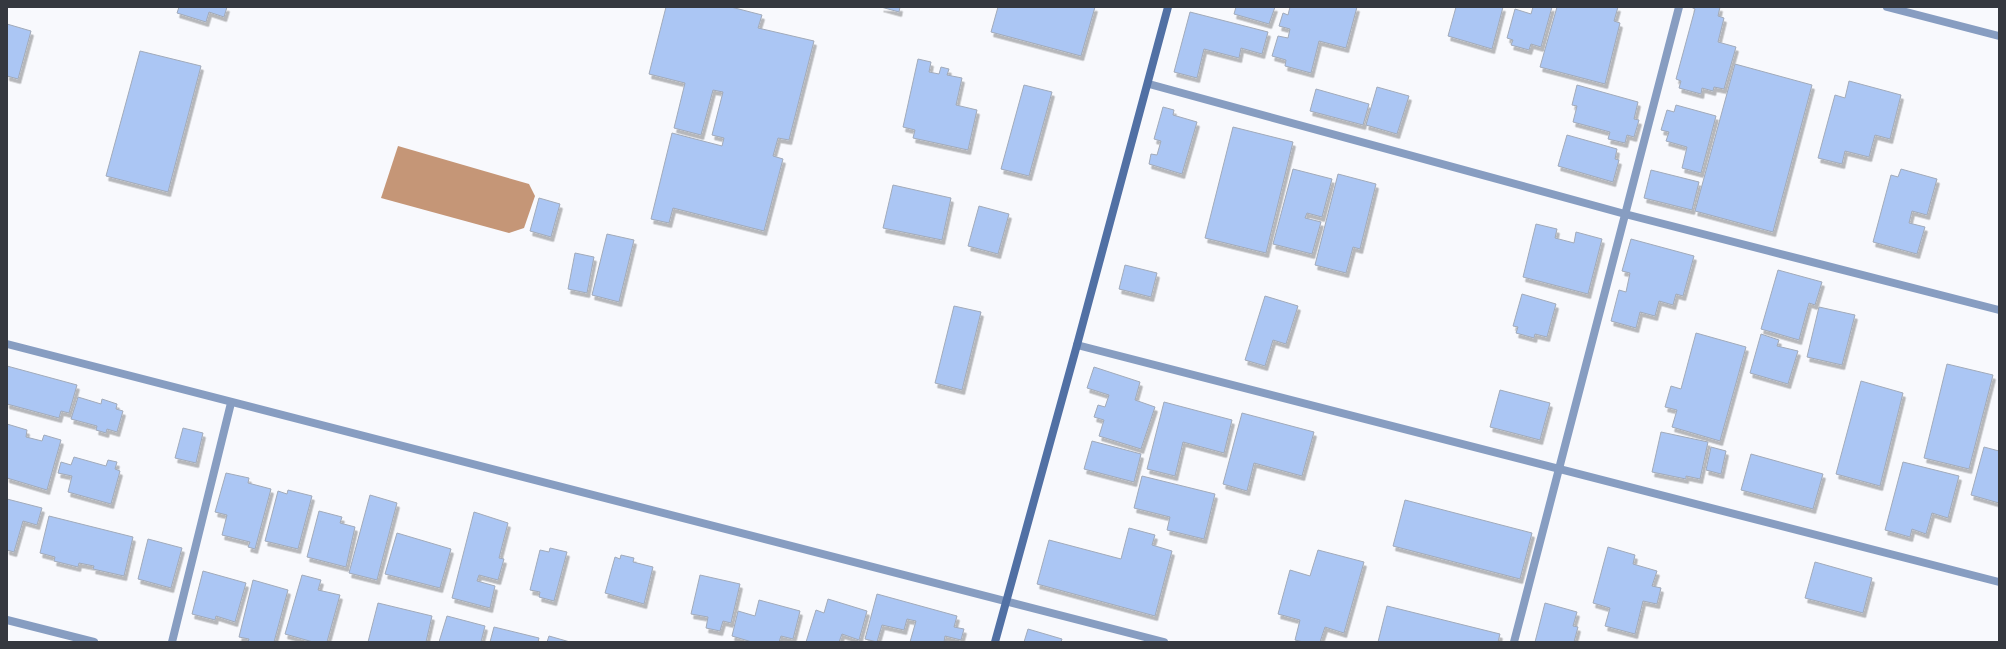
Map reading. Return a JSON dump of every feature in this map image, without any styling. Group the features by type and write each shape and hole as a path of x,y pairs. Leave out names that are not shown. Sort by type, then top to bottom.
{"street":[{"path":"995,642 1078,345 1149,84 1168,7"},
{"path":"1514,642 1679,7"},
{"path":"1887,7 1999,36"},
{"path":"1149,84 1625,214 1999,310"},
{"path":"7,344 231,403 1164,642"},
{"path":"1078,345 1999,582"},
{"path":"172,642 231,403"},
{"path":"7,620 94,642"}],"shaded area":[{"path":"398,146 529,184 535,196 524,228 509,233 381,198"}],"building":[{"path":"179,7 227,7 224,17 209,12 206,22 177,13"},
{"path":"666,7 731,7 762,15 758,28 814,41 789,140 778,138 773,156 783,159 764,231 673,208 669,223 651,219 672,133 722,146 724,138 712,135 723,92 713,90 701,135 674,128 685,83 649,74"},
{"path":"881,7 900,7 899,12"},
{"path":"998,7 1095,7 1081,56 991,32"},
{"path":"1236,7 1275,7 1269,24 1234,14"},
{"path":"1290,7 1357,7 1346,48 1319,41 1311,73 1285,66 1286,60 1272,56 1278,36 1288,38 1290,29 1279,26 1283,13 1288,15"},
{"path":"1456,7 1503,7 1492,49 1448,36"},
{"path":"1533,7 1552,7 1541,47 1531,44 1529,50 1511,45 1513,40 1507,38 1515,9 1531,14"},
{"path":"1557,7 1618,7 1614,21 1620,23 1605,84 1540,67"},
{"path":"1691,7 1720,7 1718,16 1724,18 1718,42 1736,47 1724,89 1714,87 1713,91 1702,88 1701,94 1679,88 1681,81 1676,79 1695,9"},
{"path":"1190,12 1268,32 1262,54 1241,48 1239,58 1204,49 1197,78 1174,72"},
{"path":"7,24 31,31 18,79 7,76"},
{"path":"140,51 201,66 168,192 106,176"},
{"path":"918,59 931,62 929,72 939,74 941,67 949,69 947,75 962,78 956,105 977,110 968,150 913,138 915,130 903,127"},
{"path":"1735,64 1812,85 1773,232 1695,211"},
{"path":"1849,81 1901,95 1890,139 1875,135 1869,157 1845,151 1842,164 1818,158 1835,95 1845,98"},
{"path":"1024,85 1052,92 1029,176 1001,169"},
{"path":"1577,85 1638,102 1634,119 1639,120 1634,137 1627,135 1625,143 1608,139 1610,132 1573,122 1577,106 1572,105"},
{"path":"1377,87 1409,96 1397,134 1366,125"},
{"path":"1316,89 1369,104 1363,125 1310,111"},
{"path":"1676,105 1716,116 1701,173 1682,168 1687,147 1666,141 1669,132 1661,130 1667,110 1674,112"},
{"path":"1163,107 1174,110 1173,115 1197,122 1182,174 1149,164 1151,154 1157,155 1161,141 1154,139"},
{"path":"1233,127 1293,142 1266,253 1205,238"},
{"path":"1567,135 1617,149 1615,159 1619,160 1613,182 1558,166"},
{"path":"1293,169 1332,179 1322,217 1307,213 1305,218 1321,222 1312,254 1273,244"},
{"path":"1901,169 1937,179 1927,215 1912,211 1909,223 1925,227 1917,254 1873,242 1891,175 1898,177"},
{"path":"1651,170 1699,182 1692,210 1644,198"},
{"path":"1338,174 1376,184 1360,249 1353,247 1346,273 1315,265"},
{"path":"893,185 951,198 942,240 883,228"},
{"path":"539,198 560,204 551,237 530,231"},
{"path":"979,206 1009,214 998,254 968,246"},
{"path":"1536,224 1557,229 1555,238 1574,243 1576,232 1602,239 1588,294 1523,277"},
{"path":"607,234 634,240 619,302 592,295"},
{"path":"1631,239 1694,256 1683,296 1676,294 1673,305 1659,301 1655,316 1640,312 1636,328 1611,321 1619,290 1626,292 1630,273 1622,271"},
{"path":"575,253 594,257 587,293 568,289"},
{"path":"1125,265 1157,273 1151,297 1119,289"},
{"path":"1778,270 1822,282 1815,305 1809,303 1799,340 1761,329"},
{"path":"1522,294 1556,304 1547,337 1535,334 1534,338 1516,333 1518,327 1513,326"},
{"path":"1265,296 1298,306 1286,344 1273,340 1265,366 1245,360"},
{"path":"954,306 981,312 962,390 935,383"},
{"path":"1819,307 1855,315 1842,365 1807,357"},
{"path":"1696,333 1746,347 1720,441 1672,427 1677,410 1665,407 1671,386 1681,389"},
{"path":"1761,334 1779,340 1777,346 1798,351 1788,384 1750,373"},
{"path":"1947,364 1993,375 1969,469 1924,458"},
{"path":"7,366 77,385 69,413 61,411 59,418 7,404"},
{"path":"1094,367 1140,382 1135,400 1155,407 1141,449 1099,436 1104,420 1094,417 1098,405 1105,407 1109,395 1087,388"},
{"path":"1861,381 1903,393 1880,486 1836,474"},
{"path":"1500,390 1550,403 1540,440 1490,427"},
{"path":"78,397 101,404 102,399 117,404 116,409 123,411 117,432 107,429 106,433 96,430 97,426 71,419"},
{"path":"1164,402 1232,420 1224,453 1183,442 1175,476 1147,469"},
{"path":"1242,413 1314,432 1302,476 1254,463 1247,491 1223,484"},
{"path":"7,424 27,430 26,437 42,441 44,435 61,440 47,490 7,478"},
{"path":"183,428 203,433 196,463 175,458"},
{"path":"1661,432 1708,442 1700,479 1686,476 1686,479 1652,472"},
{"path":"1092,441 1141,454 1134,482 1084,469"},
{"path":"1711,447 1726,451 1721,474 1706,470"},
{"path":"1984,447 1999,451 1999,503 1971,495"},
{"path":"1751,454 1823,474 1813,509 1741,490"},
{"path":"74,457 106,466 108,460 117,462 115,469 120,471 111,504 68,492 72,476 58,473 61,462 71,465"},
{"path":"1903,462 1959,476 1948,518 1932,513 1926,534 1912,529 1910,537 1885,530"},
{"path":"226,473 249,478 248,483 271,489 255,549 248,547 250,542 222,535 227,515 215,512"},
{"path":"1142,476 1215,494 1204,539 1167,530 1170,517 1134,508"},
{"path":"288,490 312,496 298,549 265,541 278,491 287,494"},
{"path":"370,495 397,503 377,580 349,573"},
{"path":"7,499 42,508 37,525 23,521 14,552 7,550"},
{"path":"1405,500 1532,533 1520,579 1393,546"},
{"path":"319,511 342,517 340,523 355,527 346,567 307,557"},
{"path":"474,512 508,523 499,558 504,559 498,580 479,575 477,581 495,586 490,608 452,598"},
{"path":"49,516 133,537 124,576 93,569 94,566 79,563 78,567 54,561 55,557 40,553"},
{"path":"1129,528 1155,535 1152,545 1172,551 1155,616 1037,584 1049,540 1121,559"},
{"path":"397,533 451,549 440,588 385,574"},
{"path":"148,539 182,548 171,588 138,579"},
{"path":"1608,547 1635,555 1633,564 1657,571 1652,586 1661,588 1657,604 1643,601 1635,634 1605,626 1610,608 1593,603"},
{"path":"550,548 567,552 554,601 539,597 540,592 530,590 540,550 549,552"},
{"path":"1318,550 1364,562 1344,633 1325,627 1320,642 1303,642 1295,640 1300,620 1278,614 1290,570 1310,576"},
{"path":"621,555 634,558 633,562 653,567 644,604 605,593 615,557 620,559"},
{"path":"1815,562 1872,578 1863,613 1805,598"},
{"path":"203,571 246,583 235,622 216,616 215,620 192,614"},
{"path":"302,575 321,580 318,590 340,595 327,642 313,642 285,634"},
{"path":"700,575 740,584 731,623 723,621 720,631 706,628 708,617 691,614"},
{"path":"253,580 288,590 274,642 248,642 249,639 239,637"},
{"path":"877,594 957,616 954,627 964,629 961,640 945,636 944,642 910,642 916,621 907,619 904,630 882,625 877,642 865,639"},
{"path":"828,599 867,611 859,640 842,634 839,642 806,642 816,610 824,613"},
{"path":"759,600 800,611 793,639 781,636 779,642 752,642 732,636 738,611 755,616"},
{"path":"378,603 432,616 426,642 368,642"},
{"path":"1545,603 1577,612 1573,626 1578,627 1574,642 1535,642"},
{"path":"1387,606 1500,634 1498,642 1378,642"},
{"path":"447,616 485,626 481,642 439,642"},
{"path":"494,627 539,638 538,642 490,642"},
{"path":"1028,629 1062,639 1061,642 1024,642"},
{"path":"549,636 570,642 547,642"}]}
